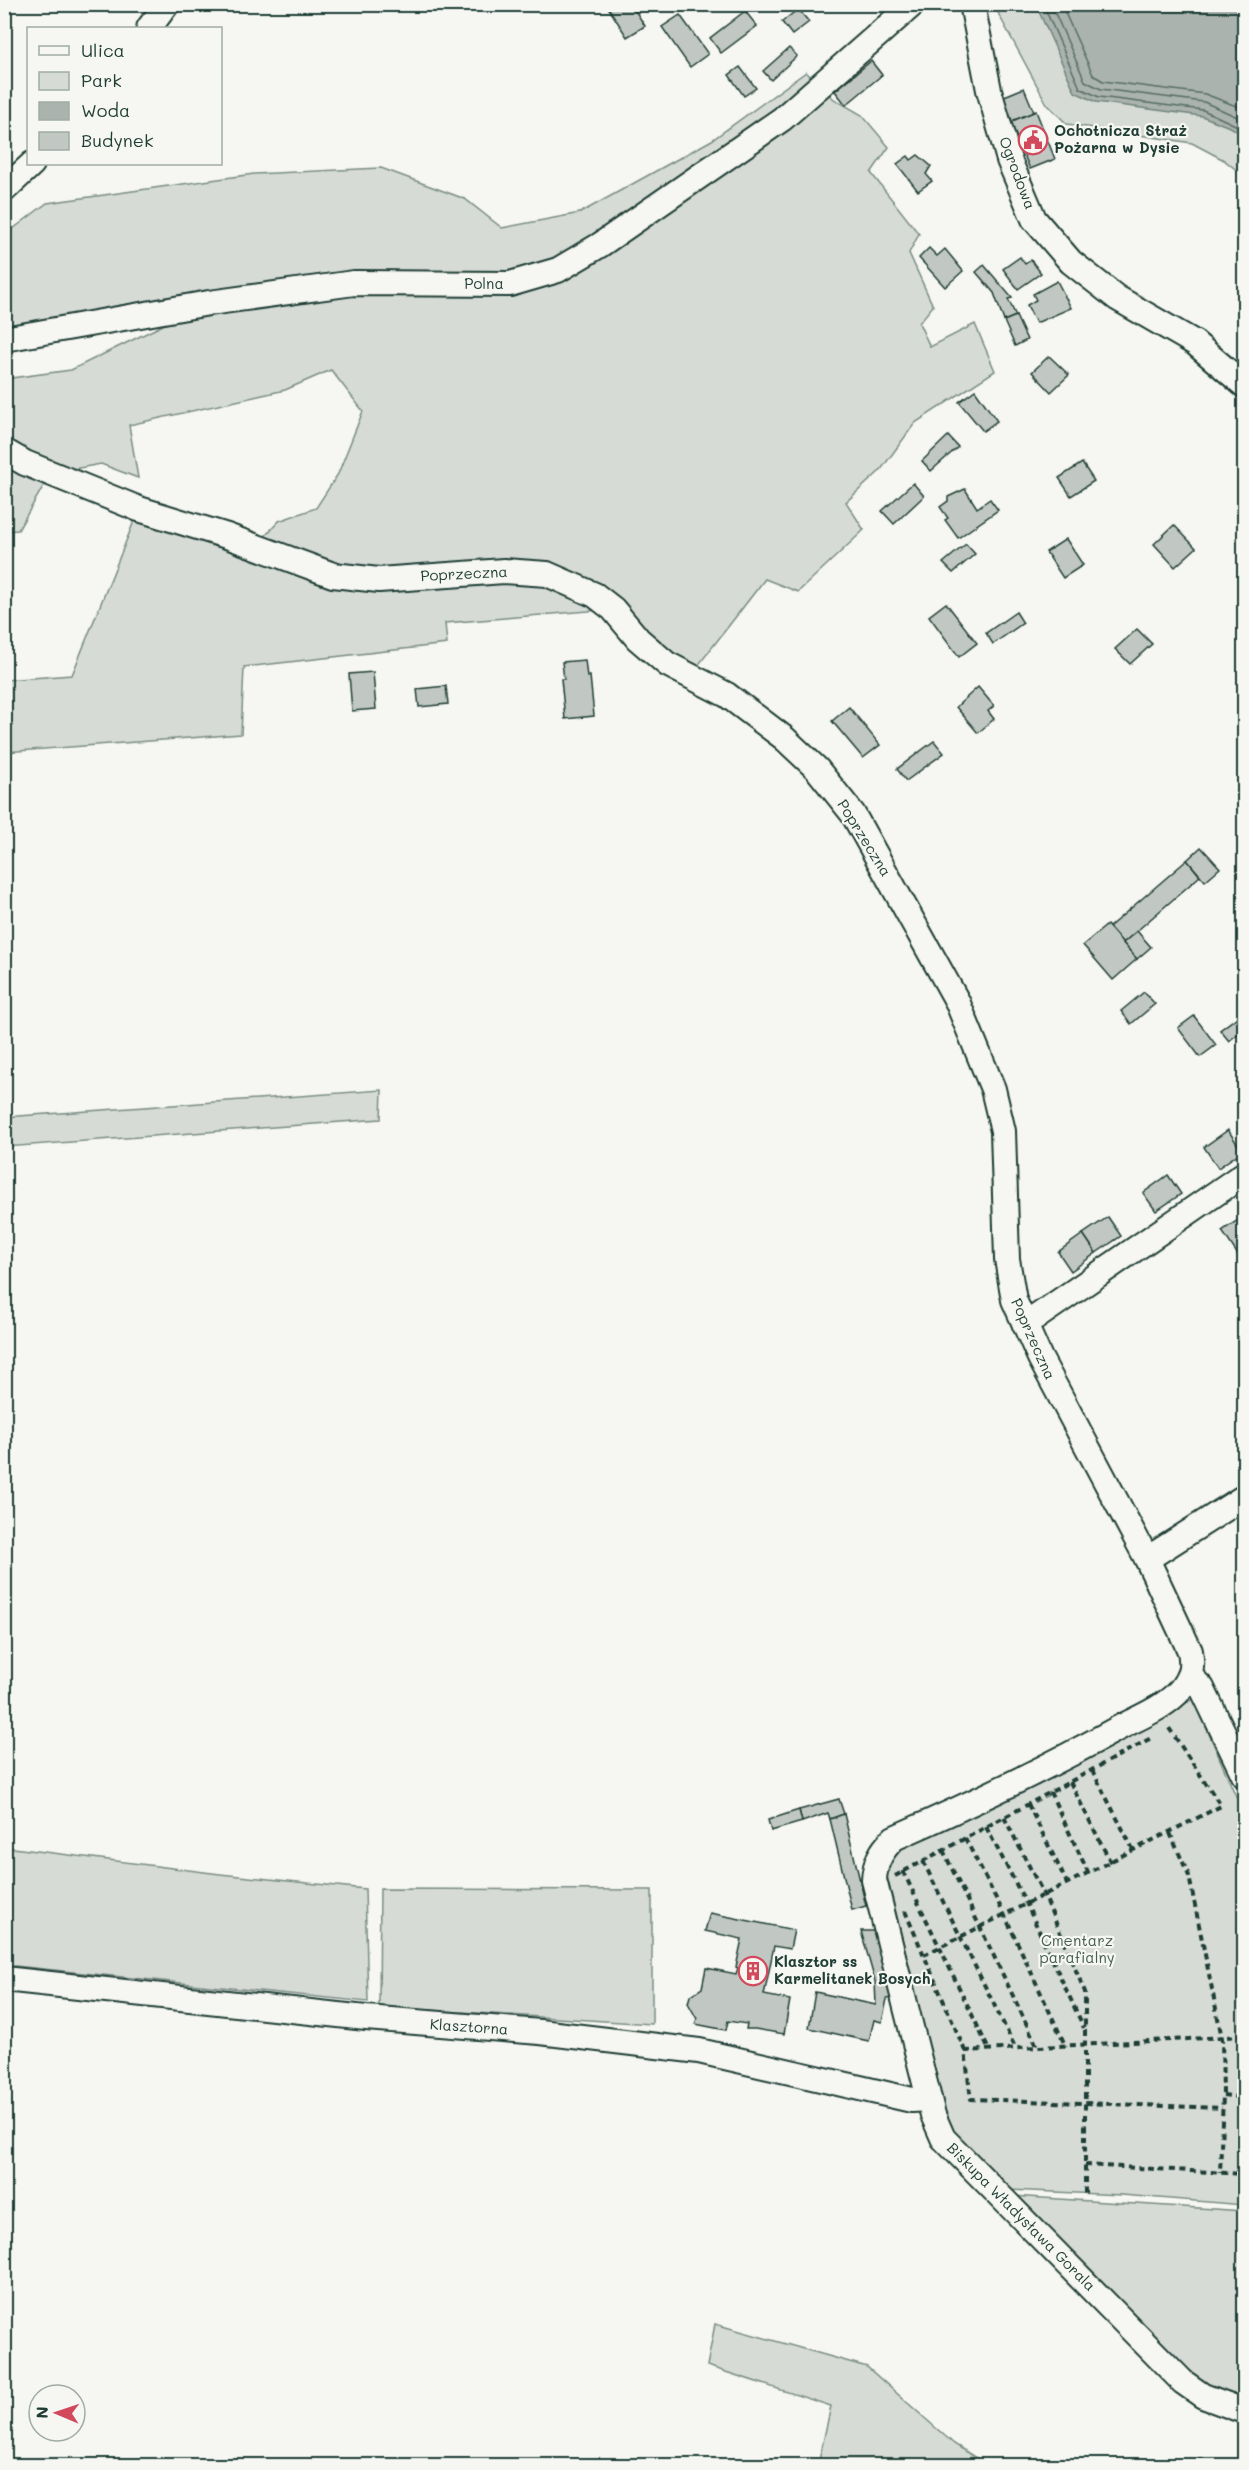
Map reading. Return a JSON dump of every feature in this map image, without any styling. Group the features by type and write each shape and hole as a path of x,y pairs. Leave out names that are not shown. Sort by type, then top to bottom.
{"street":[{"path":"150,27 167,4"},
{"name":"Polna","path":"4,339 209,303 354,283 510,284 558,270 600,244 782,119 914,4"},
{"name":"Ogrodowa","path":"972,4 992,100 1009,160 1034,219 1071,262 1118,298 1196,343 1245,385"},
{"path":"4,190 31,165"},
{"name":"Poprzeczna","path":"4,451 25,463 139,509 227,536 333,575 380,580 504,571 547,574 595,595 613,609 638,639 667,664 727,695 784,738 817,769 853,814 957,1001 993,1089 1003,1131 1006,1259 1014,1300 1084,1443 1147,1559 1190,1651 1192,1665 1190,1676"},
{"path":"1025,1326 1245,1174"},
{"path":"1147,1559 1245,1497"},
{"path":"1190,1676 1202,1688 1245,1775"},
{"name":"Biskupa Władysława Gorala","path":"1190,1676 1180,1690 1157,1707 1045,1768 894,1838 883,1849 874,1866 874,1880 937,2129 943,2138 1183,2382 1203,2396 1245,2411"},
{"name":"Klasztorna","path":"4,1979 366,2019 540,2032 699,2051 912,2100 929,2099"}],"path":[{"path":"891,1878 1169,1728 1221,1806 1045,1897 924,1955"},
{"path":"1092,1770 1134,1851"},
{"path":"1070,1782 1111,1863"},
{"path":"1050,1792 1089,1874"},
{"path":"1028,1804 1068,1885"},
{"path":"1004,1817 1045,1897 1085,1992 1085,2194"},
{"path":"986,1827 1027,1905 1085,2030"},
{"path":"1170,1832 1189,1876 1222,2038 1223,2095 1220,2173"},
{"path":"965,1838 1005,1916 1066,2047"},
{"path":"943,1850 1038,2048"},
{"path":"923,1861 1016,2049"},
{"path":"903,1871 989,2050"},
{"path":"903,1907 965,2051 971,2099 1222,2108"},
{"path":"965,2051 1245,2036"},
{"path":"1223,2095 1245,2098"},
{"path":"1085,2165 1245,2174"}],"green space":[{"path":"996,5 1244,5 1244,176 1224,160 1192,143 1067,124 1047,104 999,15"},
{"path":"806,72 834,99 862,115 889,147 871,173 919,234 909,253 933,306 919,323 930,347 975,324 995,371 915,423 880,471 846,502 864,530 798,592 765,579 690,676 613,609 445,623 447,644 244,667 241,734 5,752 5,680 72,675 139,509 255,547 279,521 316,508 338,474 363,411 331,370 285,390 129,425 138,478 101,464 51,473 18,530 5,531 4,379 71,370 206,304 5,339 5,235 47,203 254,174 381,168 465,199 502,228 580,213 712,140"},
{"path":"382,1090 381,1119 5,1147 5,1117"},
{"name":"Cmentarz parafialny","path":"1194,1699 1244,1812 1244,2205 1122,2195 1008,2190 950,2135 884,1864 888,1853"},
{"path":"5,1847 220,1874 365,1889 368,2002 5,1965"},
{"path":"380,1889 652,1890 652,2024 379,2007"},
{"path":"1012,2196 1244,2211 1244,2404 1204,2390"},
{"path":"715,2324 867,2367 954,2444 987,2465 818,2465 831,2406 707,2366"}],"water":[{"path":"1036,5 1244,5 1244,136 1232,128 1202,116 1096,102 1075,92"}],"building":[{"path":"606,4 631,4 645,26 627,37"},
{"path":"798,9 809,22 792,35 782,22"},
{"path":"745,11 757,26 721,53 710,38"},
{"path":"680,15 708,54 690,67 662,27"},
{"path":"789,48 797,56 771,80 763,71"},
{"path":"871,61 882,75 846,105 835,91"},
{"path":"740,67 756,88 744,96 729,75"},
{"path":"1024,88 1034,112 1012,121 1002,97"},
{"name":"Ochotnicza Straż Pożarna w Dysie","path":"1036,111 1055,159 1030,169 1010,122"},
{"path":"918,155 931,166 926,174 932,181 918,191 897,164 908,156 911,160"},
{"path":"929,248 937,256 945,249 963,271 945,287 919,258"},
{"path":"1020,257 1025,264 1031,260 1041,273 1018,289 1003,269"},
{"path":"984,265 1012,298 1008,299 1016,316 1004,321 994,293 976,272"},
{"path":"1057,281 1071,308 1036,323 1027,305 1036,300 1033,294"},
{"path":"1016,316 1027,340 1015,346 1004,321"},
{"path":"1049,356 1069,375 1051,392 1032,372"},
{"path":"975,390 997,421 983,431 959,402"},
{"path":"948,436 958,447 931,471 922,461"},
{"path":"1082,463 1094,481 1071,496 1059,478"},
{"path":"913,483 924,496 894,524 882,511"},
{"path":"965,489 977,508 990,499 998,510 958,538 945,520 948,518 940,507 948,501 948,497"},
{"path":"1174,525 1196,548 1175,567 1154,544"},
{"path":"1066,539 1083,565 1063,578 1046,552"},
{"path":"966,544 975,554 953,573 943,563"},
{"path":"946,603 977,643 959,657 929,616"},
{"path":"1016,612 1023,623 993,644 986,633"},
{"path":"1137,629 1152,644 1130,664 1115,649"},
{"path":"585,660 587,677 590,676 594,716 565,719 561,679 564,679 562,662"},
{"path":"373,672 376,709 352,711 349,674"},
{"path":"446,686 448,704 419,707 417,689"},
{"path":"978,687 994,706 988,711 994,719 978,733 956,707"},
{"path":"849,707 880,745 863,758 832,721"},
{"path":"934,741 944,753 906,781 897,769"},
{"path":"1201,847 1220,868 1205,881 1187,860"},
{"path":"1187,860 1200,876 1123,943 1109,927"},
{"path":"1107,925 1137,959 1113,980 1083,945"},
{"path":"1137,931 1151,947 1137,959 1123,943"},
{"path":"1144,992 1155,1004 1131,1024 1121,1011"},
{"path":"1244,1012 1244,1029 1229,1041 1220,1030"},
{"path":"1194,1016 1216,1045 1200,1057 1178,1028"},
{"path":"1228,1130 1242,1151 1218,1168 1204,1147"},
{"path":"1168,1175 1181,1194 1156,1211 1143,1193"},
{"path":"1244,1216 1244,1264 1222,1231"},
{"path":"1108,1217 1121,1236 1096,1253 1083,1234"},
{"path":"1083,1234 1096,1253 1071,1271 1058,1252"},
{"path":"839,1799 844,1814 830,1819 828,1813 802,1822 799,1810"},
{"path":"799,1810 802,1822 771,1831 768,1820"},
{"path":"844,1814 866,1906 852,1910 830,1819"},
{"name":"Klasztor ss Karmelitanek Bosych","path":"710,1913 794,1930 790,1949 774,1946 764,1995 790,2000 784,2034 746,2029 747,2024 728,2021 726,2030 695,2024 697,2019 688,2003 690,1996 702,1988 706,1968 736,1974 742,1939 705,1931"},
{"path":"861,1931 875,1931 891,1998 887,1999 882,2022 874,2020 869,2041 809,2028 815,1992 876,2005 875,1981"},
{"path":"1199,2458 1222,2466 1196,2466"}],"place":[{"name":"Ochotnicza Straż Pożarna w Dysie","path":"1033,140"},
{"name":"Klasztor ss Karmelitanek Bosych","path":"753,1971"}]}
